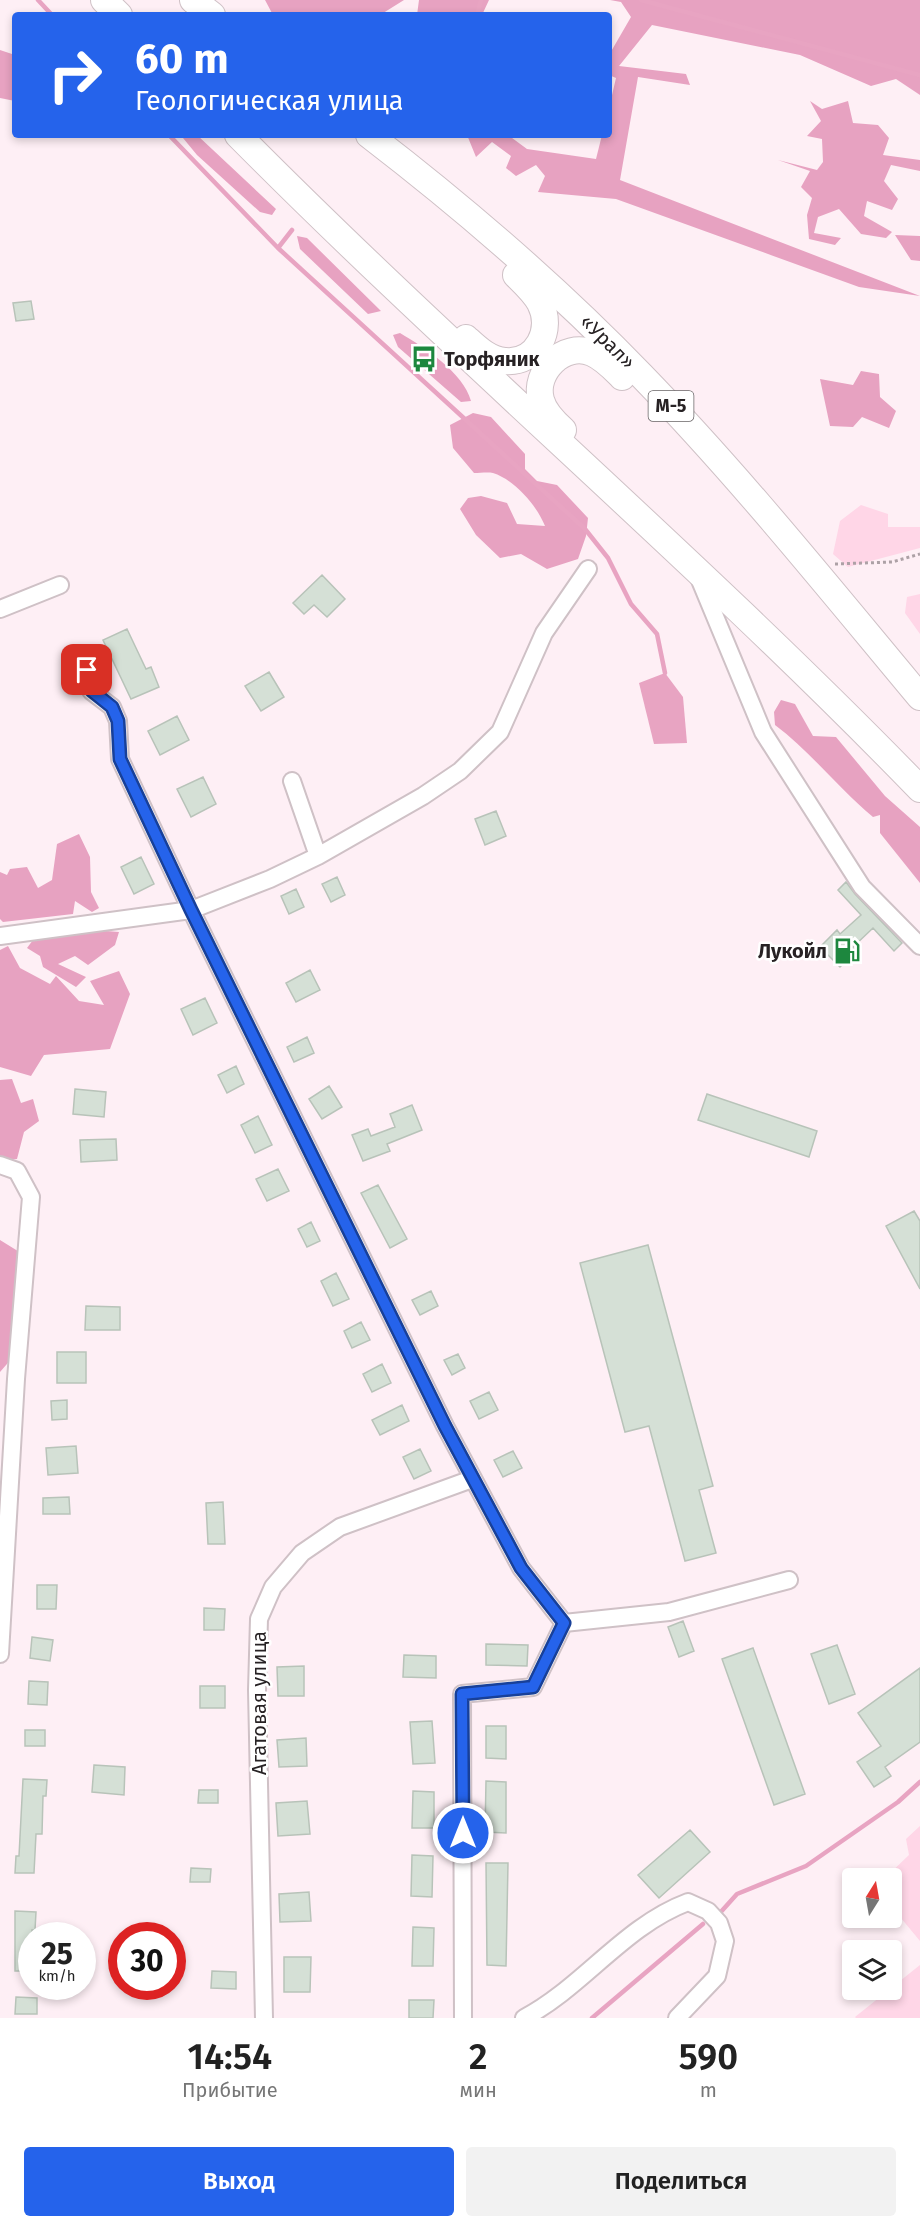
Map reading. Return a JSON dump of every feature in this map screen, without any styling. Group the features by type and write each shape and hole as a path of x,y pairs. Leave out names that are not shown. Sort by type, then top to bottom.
{"highway":[{"path":"104,0 116,12"},
{"path":"193,0 208,12"},
{"path":"241,138 440,333 694,567 920,789"},
{"name":"«Урал»","path":"376,141 449,200 567,302 700,437 810,564 920,697"},
{"path":"361,258 410,289 482,352 507,361 521,359 534,350 544,338 545,318 540,303 526,285 469,233 449,200"},
{"path":"636,515 601,468 552,420 541,402 539,387 549,366 560,356 575,350 591,352 700,437"}],"street":[{"path":"694,567 763,732 862,887 920,946"},
{"path":"0,936 191,910 270,879 318,856 423,796 460,771 500,732 544,633 588,569"},
{"path":"0,609 60,585"},
{"path":"87,670 92,691 112,707 118,721 120,759 191,910 472,1479 521,1568 564,1623"},
{"path":"292,781 318,856"},
{"path":"0,1165 17,1172 31,1197 8,1378 0,1654"},
{"name":"Агатовая улица","path":"264,2018 257,1690 259,1619 273,1587 302,1553 340,1527 472,1479"},
{"path":"564,1623 669,1612 789,1580"},
{"path":"463,2018 462,1694 533,1687 564,1623"},
{"path":"524,2018 550,2005 597,1962 666,1910 688,1902 708,1911 719,1923 725,1941 717,1976 676,2018"}],"path":[{"path":"810,564 892,562 920,554"}],"shaded area":[{"path":"265,0 404,0 385,12 271,12"},
{"path":"419,0 489,0 483,12 417,12"},
{"path":"610,0 920,0 920,95 896,79 871,86 800,55 652,25 619,66 686,74 690,85 638,77 620,180 920,296 859,287 616,199 538,192 545,176 536,165 516,176 506,168 511,156 492,142 476,157 468,138 512,138 527,149 596,159 601,138 612,138 612,95 616,78 612,76 612,50 631,17 621,2"},
{"path":"0,50 12,54 12,100 0,98"},
{"path":"810,101 822,109 848,101 853,123 878,125 889,138 883,155 920,160 920,171 891,165 884,181 898,199 892,210 867,201 864,216 892,232 886,238 861,234 839,209 818,217 814,233 841,238 835,245 809,239 807,215 812,198 801,187 810,171 778,160 817,170 823,162 822,139 807,136 821,121"},
{"path":"183,138 200,138 276,209 272,215 260,212 197,155"},
{"path":"895,235 920,236 920,261 911,260"},
{"path":"297,236 307,238 381,311 368,314 300,249"},
{"path":"400,333 431,353 452,371 467,390 471,401 461,402 398,347 393,335"},
{"path":"861,371 879,374 880,397 896,411 889,428 862,417 853,427 830,426 820,379 853,385"},
{"path":"473,413 491,417 525,454 525,469 537,481 557,485 588,518 586,536 578,559 547,569 521,554 500,558 476,535 460,509 468,498 481,496 507,503 517,524 545,526 531,502 509,481 493,473 474,473 453,448 450,425"},
{"path":"861,505 888,514 888,527 920,527 920,548 848,567 833,554 840,521"},
{"path":"920,594 920,634 905,613 907,597"},
{"path":"665,673 683,697 687,743 654,744 639,683"},
{"path":"781,700 795,704 813,736 836,737 885,796 920,827 920,883 880,833 880,815 873,817 775,725 774,712"},
{"path":"79,834 90,857 91,892 99,908 92,912 75,901 73,914 3,922 0,919 0,872 7,875 10,869 27,867 38,888 52,880 57,844"},
{"path":"93,930 119,932 115,945 88,965 75,956 58,964 86,977 76,987 43,967 40,956 27,948 33,940"},
{"path":"8,946 20,968 50,984 56,976 79,1001 104,1005 90,981 119,971 130,994 110,1049 44,1055 31,1076 0,1067 0,950"},
{"path":"12,1079 21,1103 33,1099 39,1121 24,1132 17,1159 3,1160 0,1157 0,1080"},
{"path":"0,1240 21,1253 13,1357 0,1372"},
{"path":"920,1826 920,1941 902,1919 902,1868 895,1868 909,1855 906,1839"},
{"path":"920,1965 920,2018 855,2017 876,2000 902,2000 902,1979"}],"building":[{"path":"31,301 34,319 16,321 13,303"},
{"path":"322,575 345,599 327,617 314,605 304,614 293,603"},
{"path":"127,629 146,669 151,667 159,687 131,699 103,640"},
{"path":"269,672 284,697 261,711 245,686"},
{"path":"177,716 189,740 160,755 148,731"},
{"path":"203,777 216,804 191,817 177,789"},
{"path":"496,811 506,836 485,845 475,819"},
{"path":"141,857 154,884 134,894 121,867"},
{"path":"337,877 345,895 331,902 322,884"},
{"path":"846,882 902,943 894,951 873,928 853,947 856,951 840,967 820,947 837,930 840,934 861,915 838,890"},
{"path":"296,889 304,907 289,914 281,896"},
{"path":"310,970 320,990 296,1002 286,983"},
{"path":"205,998 217,1023 193,1035 181,1009"},
{"path":"307,1037 314,1053 294,1062 287,1047"},
{"path":"236,1066 244,1084 227,1093 218,1075"},
{"path":"329,1086 342,1107 322,1119 309,1099"},
{"path":"75,1089 106,1092 104,1117 73,1114"},
{"path":"707,1094 817,1131 809,1157 698,1120"},
{"path":"412,1105 422,1130 387,1144 390,1151 363,1161 352,1135 368,1129 371,1136 395,1127 390,1114"},
{"path":"258,1116 272,1145 255,1153 241,1125"},
{"path":"116,1139 117,1160 81,1162 80,1140"},
{"path":"278,1169 289,1191 267,1201 256,1179"},
{"path":"378,1185 407,1239 390,1248 361,1193"},
{"path":"914,1211 920,1221 920,1289 886,1226"},
{"path":"311,1222 320,1241 307,1247 298,1229"},
{"path":"648,1245 713,1486 699,1490 716,1553 685,1561 649,1426 625,1432 580,1263"},
{"path":"336,1273 349,1299 333,1306 321,1281"},
{"path":"431,1291 438,1306 420,1315 412,1300"},
{"path":"86,1306 120,1307 120,1330 85,1330"},
{"path":"361,1322 370,1340 352,1348 344,1331"},
{"path":"57,1352 86,1352 86,1383 57,1383"},
{"path":"458,1354 465,1368 452,1375 444,1360"},
{"path":"382,1364 391,1383 372,1392 363,1374"},
{"path":"489,1392 498,1410 479,1419 470,1401"},
{"path":"67,1400 67,1419 52,1420 51,1401"},
{"path":"402,1405 409,1421 380,1435 372,1420"},
{"path":"76,1446 78,1473 48,1475 46,1448"},
{"path":"420,1449 431,1471 414,1479 403,1457"},
{"path":"513,1451 522,1468 503,1477 494,1460"},
{"path":"69,1497 70,1514 43,1514 43,1498"},
{"path":"223,1502 225,1544 208,1544 206,1503"},
{"path":"37,1585 57,1585 56,1609 37,1609"},
{"path":"204,1608 225,1609 224,1630 204,1630"},
{"path":"683,1621 694,1651 679,1657 668,1627"},
{"path":"32,1637 53,1640 50,1661 30,1658"},
{"path":"486,1644 528,1645 527,1666 486,1665"},
{"path":"837,1645 855,1694 829,1704 811,1654"},
{"path":"753,1648 805,1794 774,1805 722,1659"},
{"path":"404,1655 436,1656 436,1678 403,1677"},
{"path":"304,1666 304,1696 278,1696 277,1667"},
{"path":"920,1668 920,1742 885,1767 891,1776 874,1787 857,1762 881,1746 858,1713"},
{"path":"29,1681 48,1682 47,1705 28,1704"},
{"path":"200,1686 225,1686 225,1708 200,1708"},
{"path":"432,1721 435,1763 413,1764 410,1722"},
{"path":"486,1726 506,1726 506,1759 486,1758"},
{"path":"25,1730 45,1730 45,1746 25,1746"},
{"path":"306,1738 307,1766 279,1767 277,1740"},
{"path":"94,1765 125,1767 124,1795 92,1792"},
{"path":"23,1779 47,1780 46,1796 43,1796 42,1834 36,1834 34,1873 15,1873 16,1856 19,1856"},
{"path":"486,1781 506,1782 506,1833 485,1832"},
{"path":"199,1790 218,1790 218,1803 198,1803"},
{"path":"413,1791 434,1792 434,1828 412,1828"},
{"path":"307,1801 310,1834 278,1836 276,1803"},
{"path":"690,1830 710,1852 659,1898 638,1875"},
{"path":"412,1855 433,1856 432,1897 411,1896"},
{"path":"486,1863 508,1863 506,1966 487,1965"},
{"path":"191,1868 211,1869 210,1882 190,1882"},
{"path":"309,1892 311,1921 280,1922 279,1894"},
{"path":"15,1911 36,1912 35,1922 18,1922 18,1971 15,1971"},
{"path":"413,1927 434,1928 433,1966 412,1966"},
{"path":"284,1957 311,1957 310,1992 284,1992"},
{"path":"212,1971 236,1972 236,1989 211,1988"},
{"path":"16,1997 18,2000 37,2000 37,2014 15,2014"},
{"path":"409,2000 434,2000 433,2018 409,2018"}],"waterway":[{"path":"38,0 49,12"},
{"path":"478,12 481,0"},
{"path":"641,0 920,75"},
{"path":"172,138 278,248 292,230"},
{"path":"278,248 585,529 608,558 631,604 657,634 665,673"},
{"path":"719,1914 737,1894 806,1866 898,1802 920,1782"},
{"path":"592,2018 703,1924"}],"place":[{"name":"Торфяник","path":"424,359"},
{"name":"Лукойл","path":"847,951"}],"route":[{"path":"87,670 92,691 112,707 118,721 120,759 191,910 445,1426 521,1568 564,1623 533,1687 462,1694 463,1833"}]}
